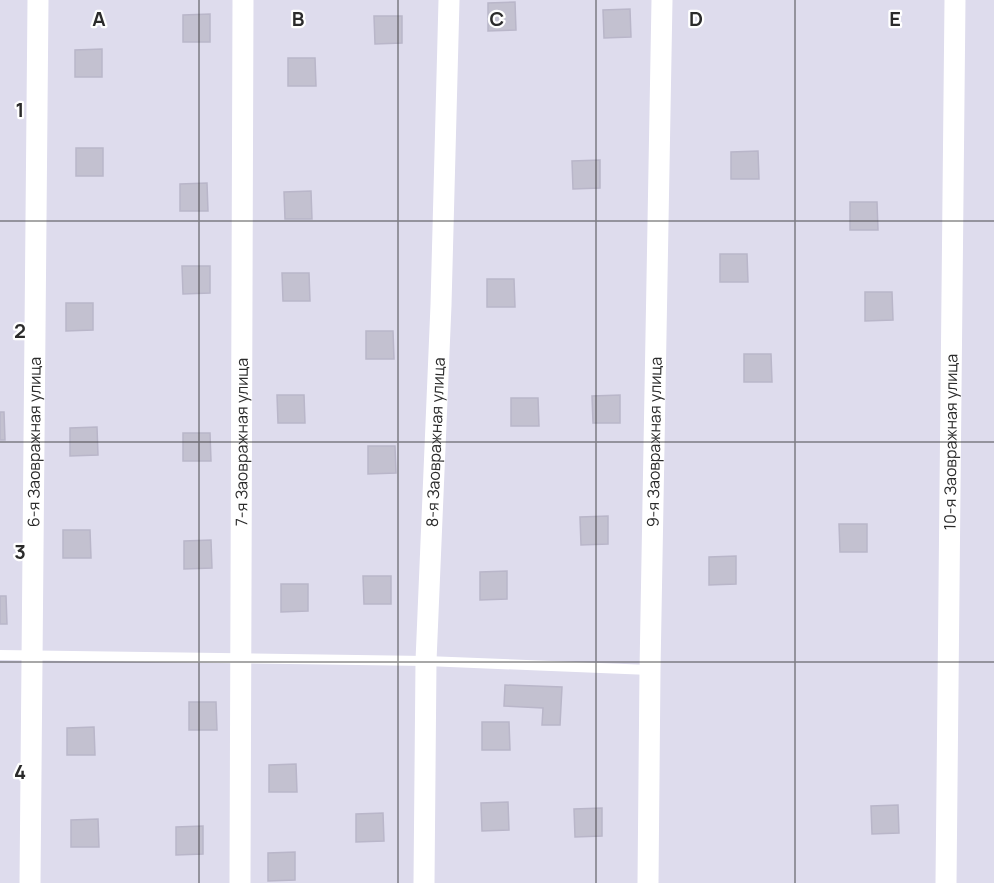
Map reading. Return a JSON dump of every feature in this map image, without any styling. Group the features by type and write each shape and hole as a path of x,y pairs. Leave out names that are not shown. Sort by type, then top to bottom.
{"street":[{"name":"6-я Заовражная улица","path":"30,883 38,0"},
{"name":"7-я Заовражная улица","path":"240,883 243,0"},
{"name":"8-я Заовражная улица","path":"424,883 426,661 441,305 449,0"},
{"name":"9-я Заовражная улица","path":"648,883 662,0"},
{"name":"10-я Заовражная улица","path":"946,883 955,0"}],"lane":[{"path":"0,655 426,661 650,670"}],"building":[{"path":"515,2 516,30 488,31 488,3"},
{"path":"630,9 631,37 604,38 603,10"},
{"path":"210,14 210,42 183,42 183,15"},
{"path":"374,16 402,16 402,43 375,44"},
{"path":"102,49 102,77 75,77 75,50"},
{"path":"288,58 315,58 316,86 288,86"},
{"path":"76,148 103,148 103,176 76,176"},
{"path":"758,151 759,179 731,179 731,152"},
{"path":"600,160 600,188 573,189 572,161"},
{"path":"207,183 208,211 180,211 180,184"},
{"path":"311,191 312,219 285,219 284,192"},
{"path":"850,202 877,202 878,230 850,230"},
{"path":"720,254 747,254 748,282 720,282"},
{"path":"182,266 210,266 210,293 183,294"},
{"path":"282,273 309,273 310,301 283,301"},
{"path":"487,279 514,279 515,307 487,307"},
{"path":"865,292 892,292 893,320 865,321"},
{"path":"66,303 93,303 93,330 66,331"},
{"path":"366,331 393,331 394,359 366,359"},
{"path":"744,354 771,354 772,382 744,382"},
{"path":"277,395 304,395 305,423 278,423"},
{"path":"620,395 620,423 593,423 592,396"},
{"path":"511,398 538,398 539,426 511,426"},
{"path":"0,412 4,412 5,440 0,440"},
{"path":"97,427 98,455 70,456 70,428"},
{"path":"183,433 210,433 211,461 183,461"},
{"path":"368,446 395,446 396,473 368,474"},
{"path":"608,516 608,544 581,545 580,517"},
{"path":"839,524 867,524 867,552 840,552"},
{"path":"63,530 90,530 91,558 63,558"},
{"path":"211,540 212,568 184,569 184,541"},
{"path":"736,556 736,584 709,585 709,557"},
{"path":"507,571 507,599 480,600 480,572"},
{"path":"363,576 391,576 391,604 364,604"},
{"path":"281,584 308,584 308,611 281,612"},
{"path":"0,596 6,596 7,624 0,624"},
{"path":"505,685 562,687 560,725 542,725 543,708 504,706"},
{"path":"189,702 216,702 217,730 189,730"},
{"path":"482,722 509,722 510,750 482,750"},
{"path":"94,727 95,755 67,755 67,728"},
{"path":"296,764 297,792 269,792 269,765"},
{"path":"508,802 509,830 482,831 481,803"},
{"path":"898,805 899,833 872,834 871,806"},
{"path":"602,808 602,836 575,837 574,809"},
{"path":"383,813 384,841 356,842 356,814"},
{"path":"98,819 99,847 71,847 71,820"},
{"path":"203,826 203,854 176,855 176,827"},
{"path":"295,852 295,880 268,881 268,853"}]}
